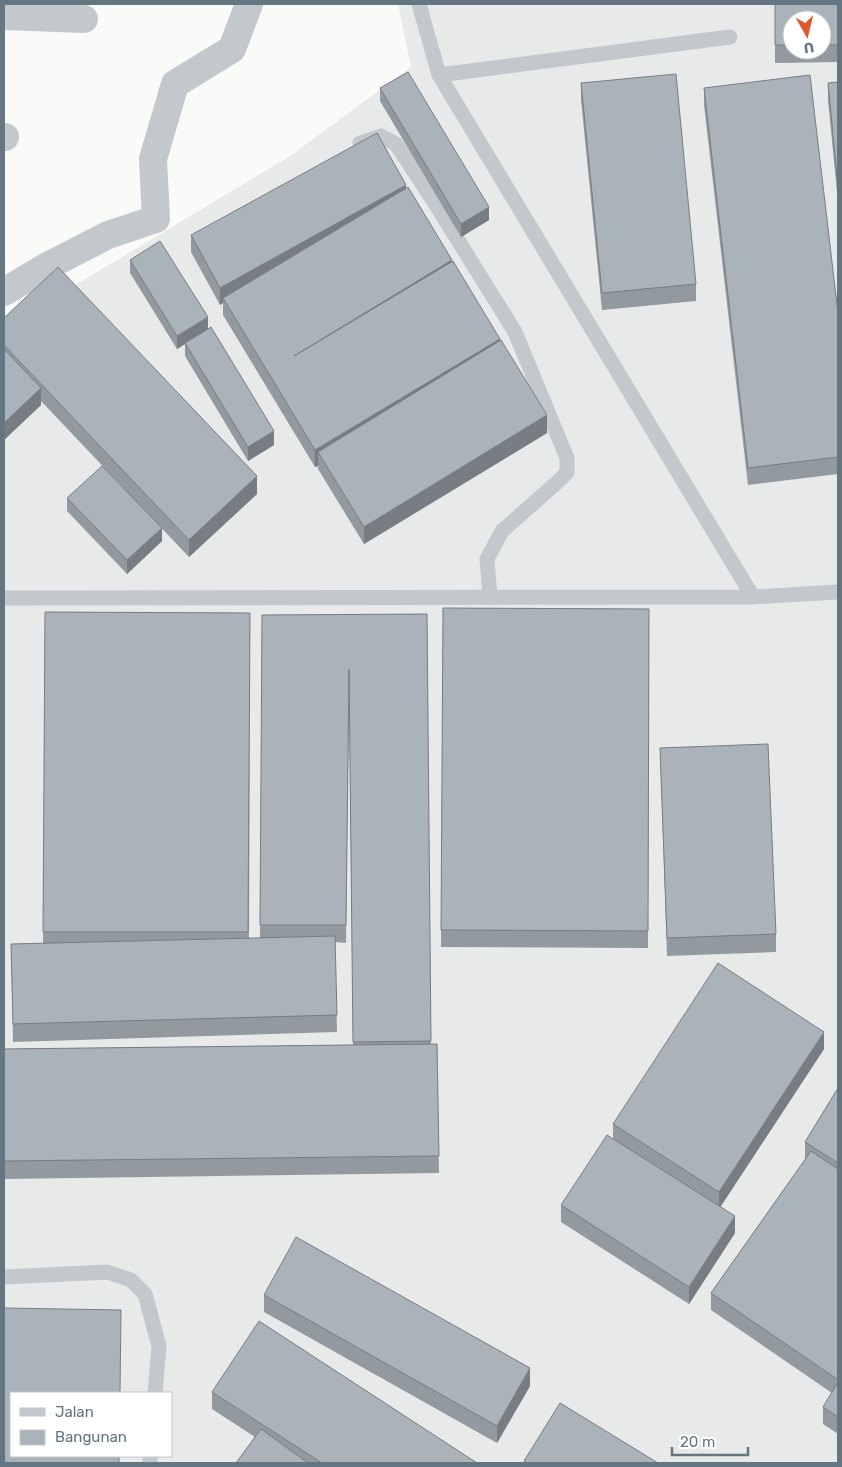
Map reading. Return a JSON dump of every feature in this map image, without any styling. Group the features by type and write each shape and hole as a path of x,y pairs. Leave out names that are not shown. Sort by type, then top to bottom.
{"street":[{"path":"4,292 44,268 108,235 156,218 153,159 175,84 232,49 249,4"},
{"path":"4,16 84,19"}],"lane":[{"path":"419,4 438,75 753,597"},
{"path":"438,75 730,37"},
{"path":"348,149 381,136 396,144 434,200 515,332 567,458 567,472 562,478 502,530 487,560 490,597"},
{"path":"4,598 753,597 838,592"},
{"path":"4,1277 107,1272 131,1280 145,1294 159,1346 155,1392"}],"shaded area":[{"path":"398,4 838,4 838,1463 4,1463 4,328 290,156 411,67"}],"building":[{"path":"775,4 838,4 838,45 832,45 832,10 782,10 782,45 775,45"},
{"path":"408,72 489,207 461,224 380,88"},
{"path":"676,74 696,284 602,293 581,83"},
{"path":"810,75 838,313 838,457 748,468 704,88"},
{"path":"838,82 838,186 828,83"},
{"path":"377,133 406,185 220,288 191,235"},
{"path":"408,187 452,260 294,356 453,261 500,339 315,450 223,298"},
{"path":"160,241 208,317 177,336 130,260"},
{"path":"58,267 257,476 189,540 4,345 4,318"},
{"path":"211,327 274,431 248,447 185,343"},
{"path":"501,340 547,415 364,527 318,452"},
{"path":"4,349 41,388 4,423"},
{"path":"102,466 162,528 127,560 67,498"},
{"path":"443,608 649,609 648,931 441,930"},
{"path":"45,612 250,613 248,932 43,932"},
{"path":"427,614 431,1041 353,1042 349,669 346,925 260,925 262,615"},
{"path":"768,744 776,934 667,938 660,748"},
{"path":"335,936 337,1015 13,1024 11,944"},
{"path":"718,963 824,1032 719,1192 613,1124"},
{"path":"437,1044 439,1156 4,1161 4,1049"},
{"path":"838,1088 838,1163 805,1142"},
{"path":"607,1135 735,1216 689,1287 561,1205"},
{"path":"811,1151 838,1169 837,1379 711,1293"},
{"path":"296,1237 530,1368 497,1426 264,1295"},
{"path":"4,1308 121,1310 120,1392 10,1392 10,1457 119,1457 119,1463 4,1463"},
{"path":"259,1321 477,1463 322,1463 212,1392"},
{"path":"838,1382 838,1417 823,1407"},
{"path":"560,1403 658,1463 528,1463 524,1461"},
{"path":"261,1429 308,1463 236,1463"}]}
